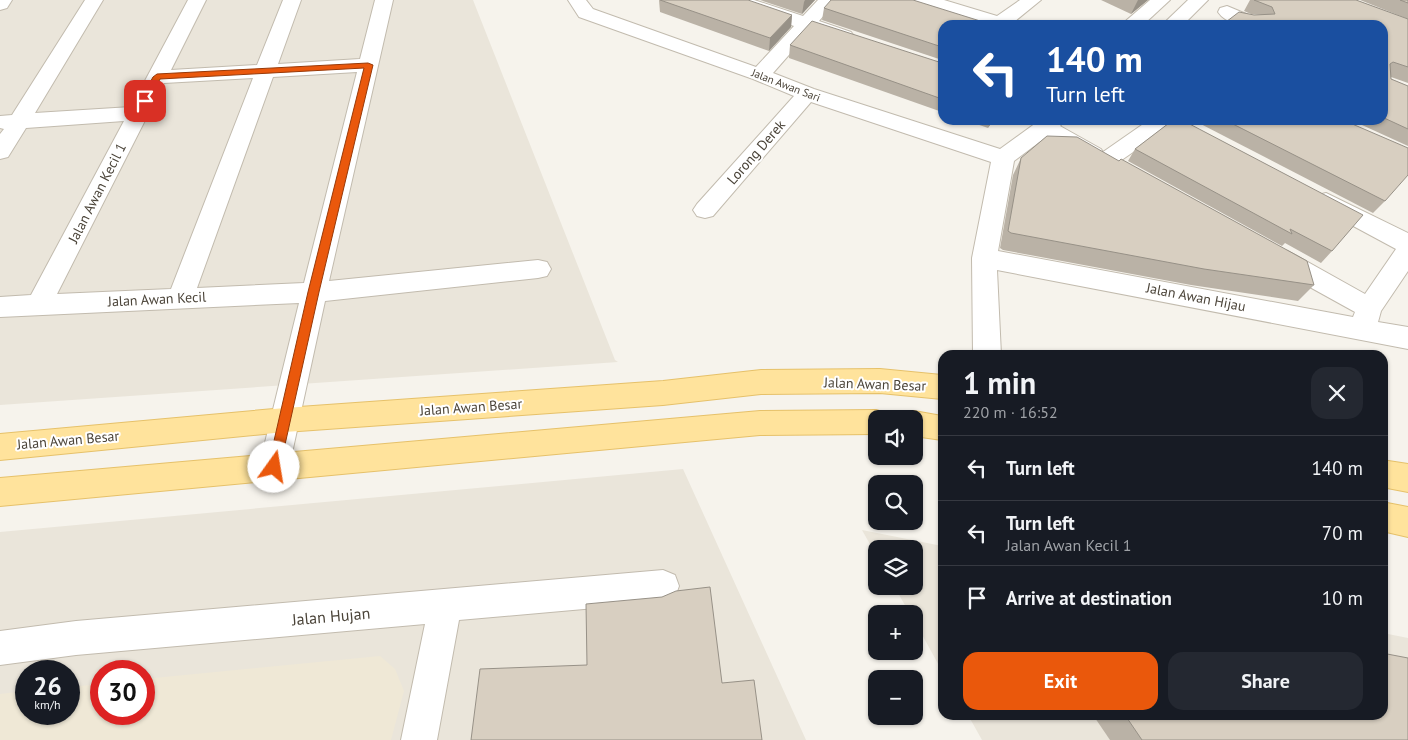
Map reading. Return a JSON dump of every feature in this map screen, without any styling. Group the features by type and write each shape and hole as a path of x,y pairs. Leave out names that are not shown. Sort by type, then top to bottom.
{"main road":[{"name":"Jalan Awan Besar","path":"0,447 285,420 663,393 761,382 880,381 938,387"},
{"path":"0,492 760,423 868,422"},
{"path":"923,425 938,427"},
{"path":"1388,474 1408,478"},
{"path":"1388,517 1408,522"}],"street":[{"path":"0,4 3,0"},
{"path":"0,152 10,122 94,0"},
{"name":"Jalan Awan Kecil 1","path":"39,306 197,0"},
{"path":"180,298 292,0"},
{"path":"274,467 384,0"},
{"name":"Jalan Awan Sari","path":"577,0 586,13 760,75 807,94 1003,158"},
{"path":"736,0 861,42"},
{"path":"760,75 828,0"},
{"path":"924,0 990,20"},
{"path":"1008,20 1032,0"},
{"path":"1137,20 1161,0"},
{"path":"1177,20 1198,0"},
{"path":"1227,12 1245,20"},
{"path":"157,77 368,65"},
{"name":"Lorong Derek","path":"705,210 807,94"},
{"path":"10,122 138,113"},
{"path":"987,350 984,258 1003,158 1046,125"},
{"path":"1052,125 1114,166 1168,125"},
{"path":"1303,189 1408,244"},
{"path":"1260,247 1366,318 1408,251"},
{"name":"Jalan Awan Hijau","path":"984,258 1366,318 1408,338"},
{"name":"Jalan Awan Kecil","path":"0,307 314,292 538,269"},
{"name":"Jalan Hujan","path":"0,648 76,638 662,586"},
{"path":"419,740 444,606"}],"shaded area":[{"path":"0,0 473,0 615,360 618,362 0,405"},
{"path":"683,469 806,740 0,740 0,532"},
{"path":"862,530 912,540 868,541"},
{"path":"923,542 938,545 938,664 923,636 923,605 905,605 899,595 923,595"},
{"path":"1388,634 1408,638 1408,740 982,740 971,720 1388,720"},
{"path":"380,656 395,669 404,691 391,740 0,740 0,694 15,692 15,725 80,725 80,686 90,685 90,725 155,725 155,678"}],"building":[{"path":"660,0 748,0 792,15 770,38"},
{"path":"831,0 913,0 977,20 938,20 938,46 824,8"},
{"path":"1254,0 1356,0 1408,19 1408,67 1393,62 1390,64 1391,79 1408,86 1408,129 1388,120 1388,20 1229,20 1239,12 1254,15 1275,14 1272,7"},
{"path":"812,21 938,62 938,98 790,45"},
{"path":"1166,125 1192,125 1363,215 1332,251 1290,229 1292,234 1135,149"},
{"path":"1235,125 1355,125 1408,148 1408,175 1385,201"},
{"path":"1047,136 1077,137 1119,161 1121,159 1307,261 1314,285 1204,269 1011,233 1008,231 1021,158"},
{"path":"710,587 722,683 754,680 762,740 471,740 480,669 587,665 586,604 662,597 676,591"},
{"path":"1388,654 1408,658 1408,740 1142,740 1128,720 1388,720"}],"route":[{"path":"145,101 157,77 368,65 274,467"}]}
